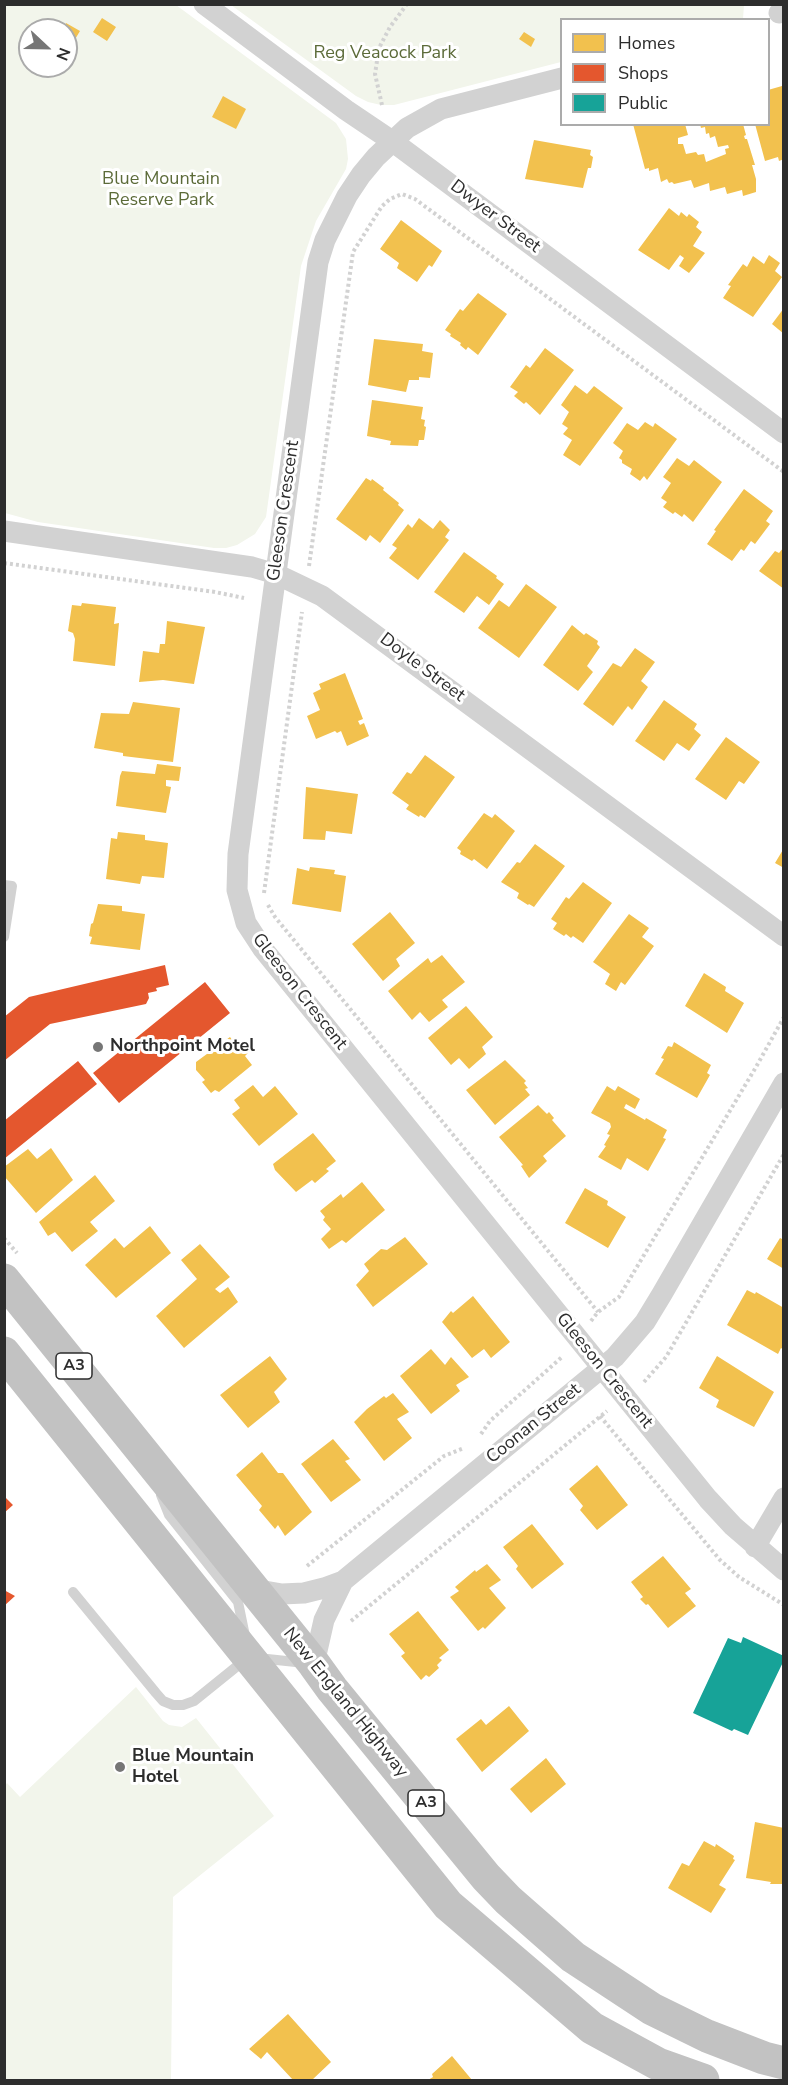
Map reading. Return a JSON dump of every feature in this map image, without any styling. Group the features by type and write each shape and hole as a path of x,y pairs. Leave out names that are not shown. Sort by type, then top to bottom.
{"highway":[{"name":"New England Highway","path":"4,1280 486,1877 526,1917 573,1957 652,2009 707,2036 783,2064"},
{"name":"A3","path":"4,1353 448,1905 591,2028 658,2064 703,2080"},
{"path":"293,1712 285,1696 288,1678 295,1670 314,1664"}],"street":[{"name":"Dwyer Street","path":"204,4 346,110 392,141 783,433"},
{"name":"Gleeson Crescent","path":"560,78 441,109 407,129 376,157 347,196 330,229 318,262 236,872 237,890 246,923 263,949 708,1499 755,1546 783,1570"},
{"name":"Doyle Street","path":"4,531 228,563 276,574 306,587 344,610 783,936"},
{"name":"Coonan Street","path":"253,1589 282,1594 304,1593 343,1581 603,1368 632,1339 651,1313 783,1083"},
{"path":"755,1546 783,1498"},
{"name":"Coonan Street","path":"314,1664 324,1620 343,1581"}],"lane":[{"path":"4,885 12,886 4,937"},
{"path":"144,1453 169,1515 238,1602 249,1657"},
{"path":"73,1592 163,1701 173,1705 183,1705 194,1701 249,1657 314,1664"}],"path":[{"path":"392,141 376,87 376,61 384,37 407,4"},
{"path":"598,1312 275,917 267,905 264,893 354,252 382,206 390,199 402,194 414,199 783,472"},
{"path":"4,562 244,598"},
{"path":"600,1416 720,1560 739,1577 783,1605"}],"green space":[{"name":"Blue Mountain Reserve Park","path":"4,5 176,5 336,123 346,139 348,159 346,169 316,221 301,266 266,517 255,534 237,545 226,548 38,522 5,513"},
{"name":"Reg Veacock Park","path":"231,5 744,5 743,18 560,18 560,62 394,105 368,102 356,96"},
{"name":"Blue Mountain Hotel","path":"136,1687 163,1721 169,1725 182,1727 196,1718 274,1816 173,1897 171,2080 5,2080 5,1786 7,1783 20,1797"}],"building: Homes":[{"path":"102,18 116,27 107,41 93,32"},
{"path":"524,32 535,39 531,47 519,39"},
{"path":"782,86 784,159 779,161 778,157 765,161 756,126 770,126 770,89"},
{"path":"223,96 246,109 236,129 212,117"},
{"path":"634,126 686,126 688,135 678,138 678,144 683,144 686,154 696,152 698,155 704,154 706,162 726,154 725,149 729,148 728,145 718,147 715,136 710,138 709,133 706,134 705,127 701,128 700,126 744,126 746,135 744,136 755,165 752,165 756,179 756,192 743,196 742,190 727,194 725,187 710,191 709,183 694,188 691,180 674,184 669,183 667,179 661,182 658,168 649,171 649,168 645,169"},
{"path":"534,140 591,150 590,155 593,157 591,168 588,168 583,188 525,179"},
{"path":"669,208 679,216 681,212 687,217 689,214 699,222 696,227 702,232 693,246 705,253 689,273 679,266 684,258 680,255 669,270 638,250"},
{"path":"401,220 442,251 432,267 429,265 417,282 397,268 399,263 380,249"},
{"path":"769,255 780,263 775,271 782,277 753,317 723,298 731,286 728,285 743,264 747,267 753,256 764,264"},
{"path":"478,293 507,314 478,355 468,347 466,350 445,330 460,309 463,311"},
{"path":"784,308 784,334 772,324"},
{"path":"374,339 423,344 422,351 433,353 430,378 419,377 419,380 409,380 406,392 368,385"},
{"path":"545,348 574,370 540,415 526,402 524,404 514,396 518,392 510,387 526,365 530,368"},
{"path":"575,385 587,394 594,386 623,408 580,466 563,455 572,440 563,434 568,428 562,424 569,412 561,405"},
{"path":"372,400 423,407 421,419 425,420 424,426 426,427 424,440 419,440 418,446 390,445 391,441 367,436"},
{"path":"645,422 653,427 655,423 677,439 647,480 644,476 640,481 630,474 632,469 622,463 619,458 623,451 613,443 627,423 638,430"},
{"path":"677,458 689,466 694,460 722,482 693,522 684,514 682,517 675,512 673,514 663,507 667,502 661,498 671,483 663,477"},
{"path":"366,478 371,481 372,479 384,488 383,490 404,510 380,543 370,535 366,541 336,519"},
{"path":"744,489 773,511 766,521 770,524 755,544 751,541 744,551 741,549 732,561 707,544 716,531 714,530"},
{"path":"419,518 433,529 440,520 450,530 445,537 449,540 418,580 389,558 397,548 392,545 408,524 412,528"},
{"path":"784,547 784,589 759,571 775,551 779,553"},
{"path":"464,552 497,576 496,578 504,584 489,605 477,596 464,613 434,592"},
{"path":"526,584 557,607 519,658 478,628 499,600 509,607"},
{"path":"82,603 116,607 114,624 119,623 115,666 73,661 75,639 73,633 68,631 72,605 81,606"},
{"path":"167,621 205,627 194,684 163,680 139,682 143,651 159,653 160,644 165,644"},
{"path":"572,625 584,635 586,633 598,641 597,644 600,647 587,666 593,672 578,691 543,665"},
{"path":"635,648 655,662 641,681 648,687 632,710 628,706 613,726 583,704 613,663 621,667"},
{"path":"345,673 363,719 358,721 360,725 364,723 369,736 347,746 341,731 337,733 335,731 316,739 307,716 320,710 313,693 321,689 319,684"},
{"path":"664,700 697,724 694,729 701,735 689,751 677,743 664,761 635,741"},
{"path":"133,702 180,708 173,762 123,756 123,753 94,748 101,713 129,714"},
{"path":"726,737 760,762 744,784 739,781 726,800 695,779"},
{"path":"425,755 455,777 425,818 406,809 409,805 392,793 407,772 411,774"},
{"path":"157,764 181,767 179,781 166,780 166,786 171,787 166,813 116,806 122,771 155,774"},
{"path":"306,787 358,794 352,834 326,831 325,840 303,839"},
{"path":"484,813 492,818 495,814 515,831 487,869 474,859 472,861 460,854 461,851 457,848"},
{"path":"118,832 145,835 145,840 168,843 164,878 142,876 140,884 106,879 111,838 117,839"},
{"path":"535,844 565,866 534,907 517,898 519,893 501,882"},
{"path":"784,848 784,868 775,863"},
{"path":"310,867 335,870 334,874 346,876 341,912 292,904 297,868 309,871"},
{"path":"583,882 612,903 583,943 573,936 571,938 566,934 564,936 553,929 557,923 551,919 566,897 569,899"},
{"path":"98,904 122,906 122,911 145,914 140,950 90,944 91,924"},
{"path":"390,912 415,943 396,959 400,966 383,981 352,944"},
{"path":"629,914 649,928 642,937 654,946 625,985 621,982 616,991 605,984 610,974 593,962"},
{"path":"442,955 465,982 442,1000 448,1007 429,1022 420,1012 412,1020 388,991 428,958 431,963"},
{"path":"704,973 726,987 725,991 744,1003 727,1033 685,1006"},
{"path":"466,1006 493,1037 482,1047 486,1054 469,1069 459,1058 451,1065 428,1038"},
{"path":"230,1037 236,1045 241,1041 249,1052 245,1056 252,1065 219,1092 215,1090 211,1093 202,1082 205,1080 196,1070 196,1062"},
{"path":"674,1042 711,1065 707,1073 710,1075 697,1098 655,1074 664,1059 661,1058 668,1046 672,1047"},
{"path":"505,1060 526,1081 524,1083 528,1088 525,1089 530,1095 495,1125 466,1090"},
{"path":"253,1085 263,1097 275,1086 298,1114 259,1146 232,1114 240,1108 234,1100"},
{"path":"607,1086 615,1091 618,1086 640,1099 635,1109 626,1104 624,1108 667,1130 663,1138 666,1139 648,1171 627,1158 621,1170 598,1157 606,1146 604,1145 610,1135 607,1134 611,1127 610,1123 591,1113"},
{"path":"538,1105 547,1114 549,1112 554,1118 552,1120 566,1136 543,1156 547,1161 529,1178 521,1166 523,1165 499,1137"},
{"path":"313,1133 336,1161 326,1169 329,1171 315,1183 312,1180 296,1192 275,1170 273,1164"},
{"path":"51,1148 73,1180 36,1213 4,1176 4,1167 28,1149 37,1159"},
{"path":"95,1175 115,1201 90,1222 98,1231 72,1252 55,1232 48,1236 39,1222"},
{"path":"362,1182 385,1210 346,1243 342,1240 329,1249 321,1239 331,1229 323,1220 325,1217 320,1211 341,1194 343,1198"},
{"path":"585,1188 608,1201 607,1205 626,1217 608,1248 565,1223"},
{"path":"150,1226 171,1253 116,1298 85,1265 115,1238 124,1248"},
{"path":"405,1237 428,1264 373,1307 356,1285 369,1271 364,1264 381,1249 387,1250"},
{"path":"780,1238 784,1240 784,1269 767,1259"},
{"path":"200,1244 230,1277 215,1289 220,1293 228,1287 238,1302 184,1348 156,1316 197,1279 181,1260"},
{"path":"747,1290 755,1294 756,1292 784,1308 784,1350 781,1348 778,1354 727,1325"},
{"path":"473,1296 510,1342 491,1358 484,1349 472,1358 442,1322 451,1311 453,1313"},
{"path":"431,1349 445,1365 451,1357 469,1377 456,1385 460,1391 431,1414 400,1376"},
{"path":"270,1356 287,1379 274,1392 280,1402 248,1428 220,1395"},
{"path":"717,1356 774,1392 754,1427 716,1407 719,1400 699,1388"},
{"path":"393,1393 409,1412 397,1419 412,1438 384,1461 354,1422 384,1396 386,1398"},
{"path":"333,1439 350,1459 345,1461 361,1480 331,1502 301,1464"},
{"path":"262,1452 278,1473 283,1473 312,1512 285,1536 278,1525 275,1529 259,1510 262,1506 236,1475"},
{"path":"597,1465 628,1505 597,1530 580,1510 583,1506 569,1489"},
{"path":"532,1524 564,1564 532,1589 516,1569 518,1566 503,1547"},
{"path":"663,1556 691,1589 685,1593 696,1606 668,1628 648,1604 646,1605 640,1599 643,1597 631,1582"},
{"path":"487,1564 501,1580 489,1588 506,1608 485,1629 483,1627 478,1631 450,1597 459,1591 455,1587 475,1570 476,1572"},
{"path":"418,1611 449,1650 439,1658 442,1660 437,1665 439,1668 429,1677 426,1675 421,1680 401,1656 405,1653 389,1634"},
{"path":"509,1706 529,1731 482,1772 456,1739 481,1719 486,1725"},
{"path":"546,1758 566,1784 531,1813 510,1789"},
{"path":"755,1822 784,1828 784,1884 770,1884 771,1882 746,1878"},
{"path":"704,1841 715,1847 716,1844 734,1856 735,1860 719,1885 726,1889 711,1913 668,1888 682,1863 689,1866"},
{"path":"288,2014 331,2062 312,2080 293,2080 267,2052 261,2059 249,2049"},
{"path":"452,2056 472,2080 428,2080 433,2077 432,2074"}],"building: Shops":[{"path":"165,965 169,985 156,988 157,991 148,993 149,998 146,1004 50,1024 4,1061 4,1017 29,997"},
{"path":"205,982 230,1013 119,1103 93,1073"},
{"path":"78,1061 97,1084 4,1159 4,1121"},
{"path":"4,1496 13,1505 4,1513"},
{"path":"4,1590 15,1596 4,1606"}],"building: Public":[{"path":"743,1637 784,1656 748,1735 734,1729 732,1731 693,1713 728,1638 741,1643"}],"place":[{"name":"Northpoint Motel","path":"98,1047"},
{"name":"Blue Mountain Hotel","path":"120,1767"}]}
